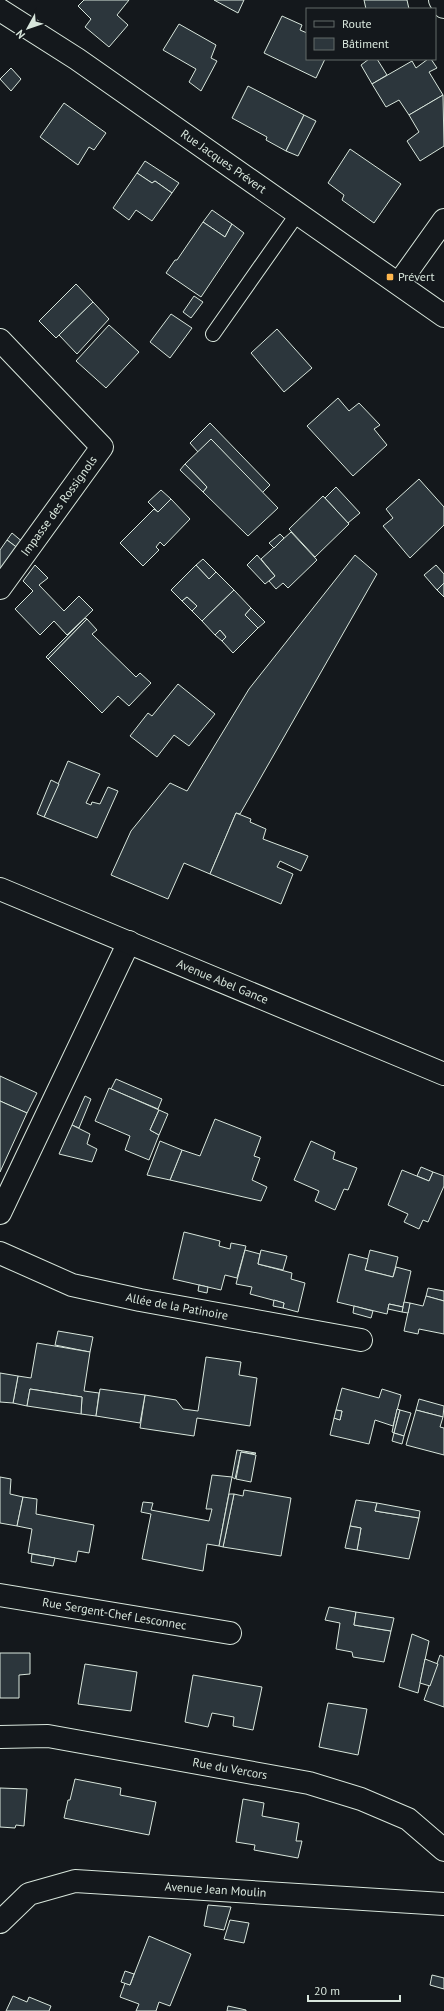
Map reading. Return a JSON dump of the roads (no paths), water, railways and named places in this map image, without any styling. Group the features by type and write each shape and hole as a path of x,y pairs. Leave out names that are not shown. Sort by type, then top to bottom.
{"street":[{"path":"440,0 444,7"},
{"name":"Rue Jacques Prévert","path":"0,10 77,59 399,283 444,316"},
{"path":"399,283 444,220"},
{"name":"Impasse des Rossignols","path":"0,340 102,447 0,588"},
{"name":"Avenue Abel Gance","path":"0,889 444,1074"},
{"path":"0,1213 129,942"},
{"name":"Allée de la Patinoire","path":"0,1253 72,1285 140,1300 361,1340"},
{"name":"Rue Sergent-Chef Lesconnec","path":"0,1595 230,1633"},
{"name":"Rue du Vercors","path":"0,1737 48,1736 309,1783 361,1799 408,1819 444,1850"},
{"name":"Avenue Jean Moulin","path":"0,1922 29,1894 75,1881 444,1904"}],"lane":[{"path":"213,334 298,213"}],"place":[{"name":"Prévert","path":"390,277"}]}
